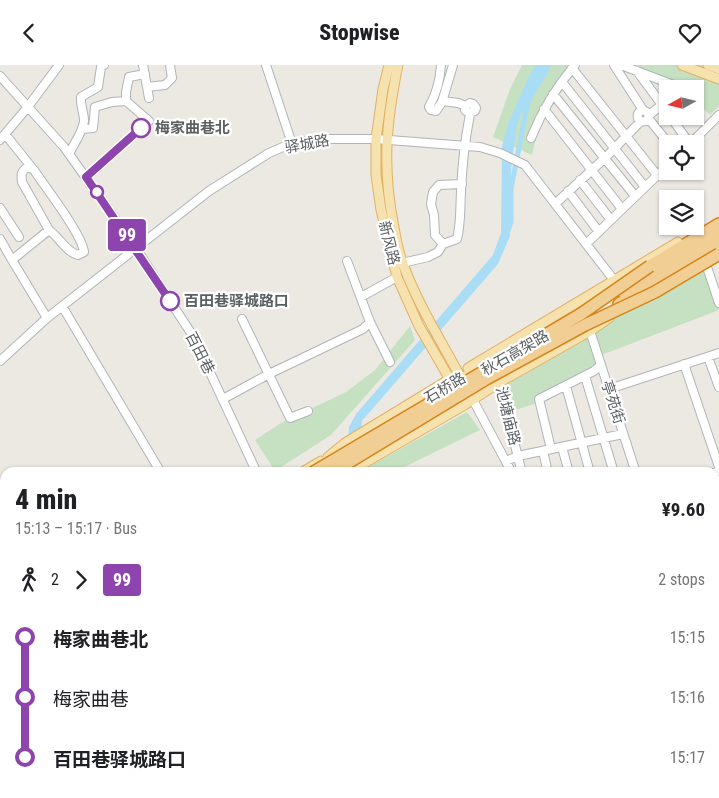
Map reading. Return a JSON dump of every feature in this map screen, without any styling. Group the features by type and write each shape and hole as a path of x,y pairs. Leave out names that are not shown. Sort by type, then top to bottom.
{"highway":[{"path":"586,323 643,270 719,224"},
{"name":"秋石高架路","path":"323,467 586,323 719,235"},
{"name":"秋石高架路","path":"341,467 486,379 719,245"},
{"path":"586,323 655,292 719,254"}],"main road":[{"name":"新风路","path":"389,65 383,89 381,140 390,208 402,263 431,323 460,376 469,402"},
{"name":"新风路","path":"398,65 381,140 376,175 381,210 397,277 422,332 451,382 469,402"},
{"path":"682,65 719,79"},
{"path":"708,65 719,69"},
{"path":"460,376 719,217"},
{"name":"石桥路","path":"311,467 460,376 489,362 622,288 719,230"},
{"name":"石桥路","path":"357,467 469,402 586,323 654,288 719,250"}],"street":[{"path":"34,170 28,167 23,170 21,175 22,182 49,230 73,253 78,255 84,252 83,246 72,227 34,170 3,137 59,65"},
{"path":"69,154 82,129 84,119 80,103 81,97 98,87 101,67 104,65"},
{"path":"143,65 149,98"},
{"path":"147,87 165,85 172,78 170,65"},
{"path":"266,65 292,144"},
{"path":"440,65 440,81 429,107 431,111 436,111 443,101 453,65"},
{"path":"614,65 645,116 661,135"},
{"path":"620,65 662,80"},
{"path":"531,138 544,109 574,67 657,175 586,244"},
{"path":"637,71 659,96"},
{"path":"126,101 129,77 145,74"},
{"name":"百田巷","path":"0,76 69,154 136,248 193,336 254,467"},
{"path":"562,82 646,187"},
{"path":"554,94 635,197"},
{"path":"82,129 93,128 95,107 112,102 126,101 148,121"},
{"path":"402,263 428,257 438,252 443,244 457,239 461,222 464,146 470,114 466,111 466,106 443,101"},
{"path":"555,204 605,158 645,116 659,107"},
{"path":"544,109 622,209"},
{"path":"699,135 719,115"},
{"name":"驿城路","path":"0,361 46,318 209,191 269,153 292,144 320,139 381,140 480,147 500,153 525,165 614,282 622,288"},
{"path":"580,180 611,220"},
{"path":"443,244 435,235 431,204 433,192 439,185 462,184"},
{"path":"568,191 599,231"},
{"path":"0,208 19,237"},
{"path":"12,260 49,230"},
{"path":"0,239 46,318"},
{"path":"704,258 719,303"},
{"path":"347,261 370,322 390,362"},
{"path":"361,297 397,277"},
{"path":"62,306 158,467"},
{"path":"242,319 290,419 308,411"},
{"path":"223,399 268,374 363,329 370,322"},
{"name":"亭苑街","path":"586,323 634,467"},
{"path":"609,389 719,353"},
{"path":"708,357 719,387"},
{"name":"池塘庙路","path":"489,362 500,382 521,467"},
{"path":"548,467 539,399 585,376 601,365"},
{"path":"684,365 719,467"},
{"path":"585,376 612,467"},
{"path":"566,386 588,467"},
{"path":"469,402 509,467"},
{"path":"506,461 518,456 623,434"},
{"path":"562,447 567,467"}],"green space":[{"path":"522,65 580,65 553,100 540,121 532,155 493,137 510,89"},
{"path":"614,65 719,65 719,106 710,115 704,109 704,80 659,80 659,82"},
{"path":"706,264 719,303 719,310 599,356 601,365 539,399 534,404 515,410 507,378"},
{"path":"410,326 415,340 331,435 281,467 272,467 255,440 281,423 346,392 375,370"},
{"path":"467,412 480,430 404,467 368,467"}],"water":[{"path":"536,65 547,65 537,80 517,124 511,169 510,236 498,264 362,421 357,467 346,467 349,427 356,414 493,255 501,233 502,146 509,122 529,76"}],"waterway":[{"path":"508,231 511,222 511,189 528,101 549,65"}],"bus line":[{"name":"99","path":"141,128 86,177 136,248 170,301"}],"place":[{"name":"梅家曲巷北","path":"141,128"},
{"name":"百田巷驿城路口","path":"170,301"}]}
